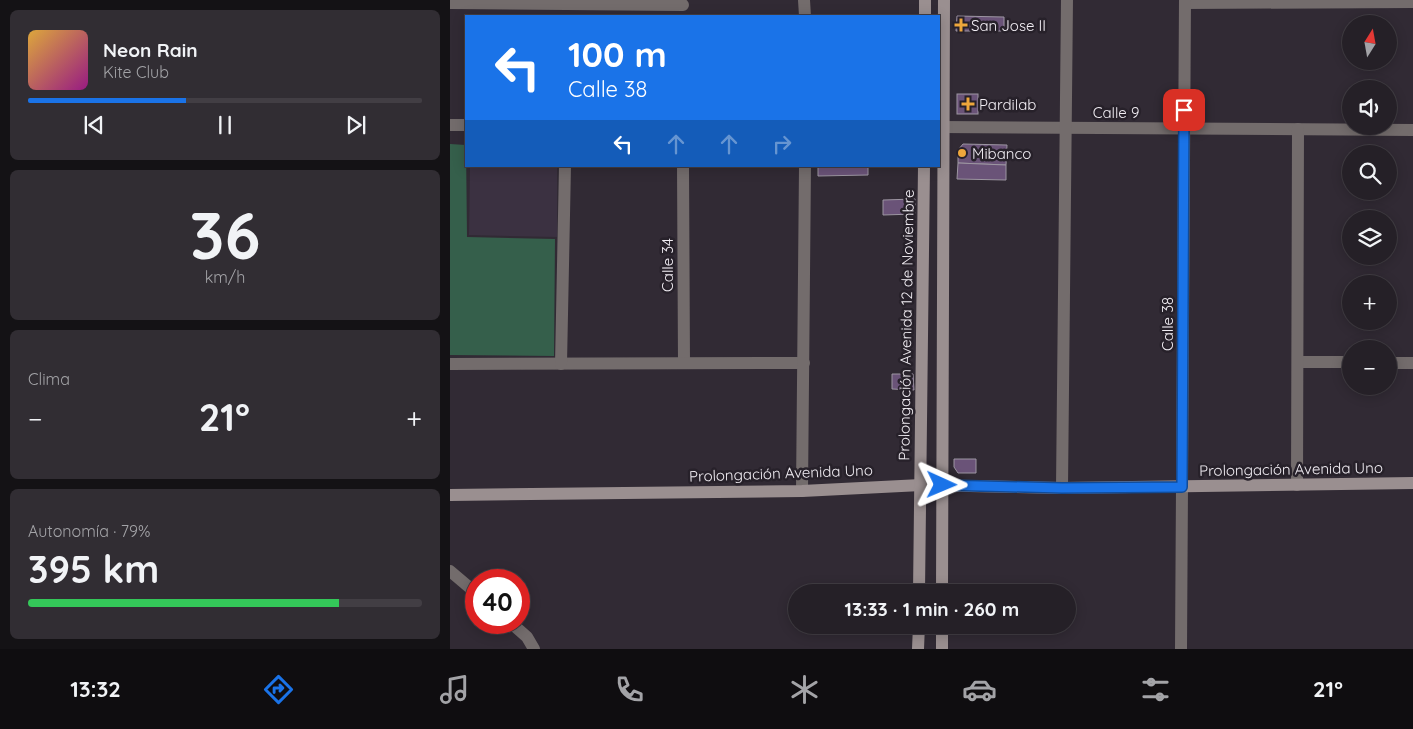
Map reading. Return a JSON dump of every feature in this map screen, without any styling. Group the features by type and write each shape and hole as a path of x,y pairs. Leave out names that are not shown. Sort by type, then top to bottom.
{"main road":[{"path":"925,0 925,15"},
{"path":"942,584 941,127 944,0"},
{"name":"Prolongación Avenida 12 de Noviembre","path":"919,584 924,167"},
{"name":"Prolongación Avenida Uno","path":"450,495 802,491 921,485 1062,488 1413,484"},
{"path":"918,649 919,634"},
{"path":"942,634 942,649"}],"street":[{"path":"804,0 804,15"},
{"path":"1062,488 1067,0"},
{"path":"450,2 683,7"},
{"path":"1185,2 1413,2"},
{"name":"Calle 38","path":"1181,649 1185,2"},
{"path":"450,124 465,125"},
{"name":"Calle 9","path":"941,127 1413,130"},
{"path":"1298,129 1298,485"},
{"path":"561,364 565,167"},
{"name":"Calle 34","path":"683,167 684,363"},
{"path":"802,491 805,167"},
{"path":"1298,362 1342,362"},
{"path":"450,364 804,363"},
{"path":"1397,363 1413,363"},
{"path":"450,571 465,584"},
{"path":"524,634 534,649"}],"shaded area":[{"path":"470,167 557,167 557,237 469,235"}],"green space":[{"path":"450,144 465,145 467,237 555,239 554,356 450,355"}],"building":[{"path":"957,16 1004,17 1004,31 956,31"},
{"name":"Pardilab","path":"957,94 978,94 978,114 957,114"},
{"path":"963,144 1007,145 1006,165 958,163 958,150"},
{"path":"958,163 1006,165 1006,180 957,179"},
{"path":"818,167 868,167 868,175 818,176"},
{"path":"915,199 915,214 883,215 883,200"},
{"path":"892,374 913,374 914,390 892,389"},
{"path":"954,459 976,459 976,473 958,473 954,467"}],"place":[{"name":"San Jose II","path":"961,25"},
{"name":"Pardilab","path":"968,104"},
{"name":"Mibanco","path":"962,153"}],"route":[{"path":"942,485 1062,488 1182,487 1184,110"}]}
